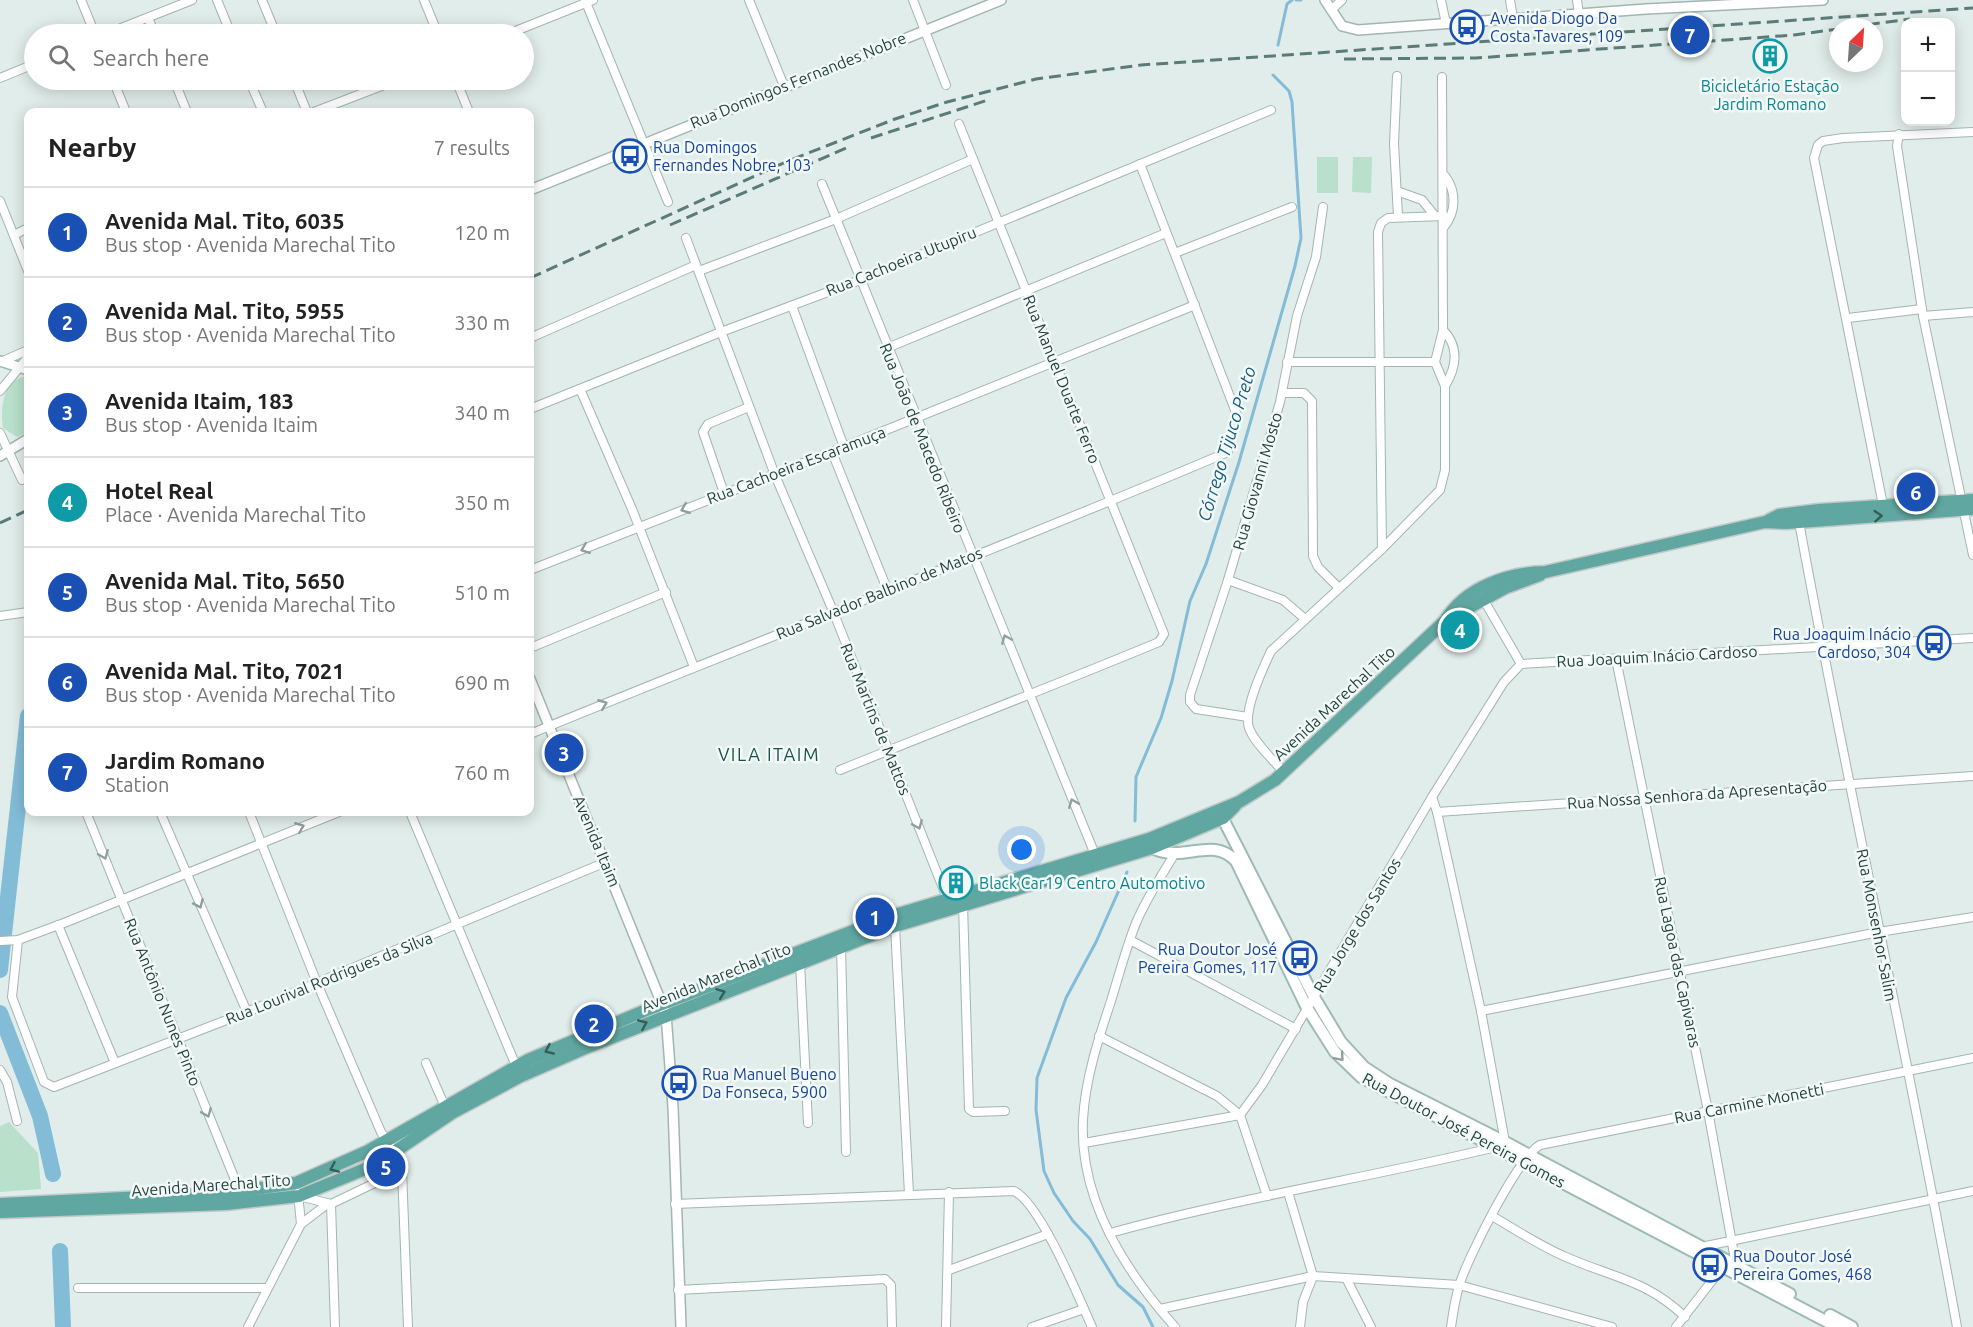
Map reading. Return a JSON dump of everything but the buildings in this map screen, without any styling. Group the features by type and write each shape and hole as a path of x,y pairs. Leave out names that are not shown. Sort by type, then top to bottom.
{"main road":[{"name":"Avenida Marechal Tito","path":"0,1212 226,1204 299,1196 356,1174 394,1152 452,1113 521,1076 664,1009 895,926 1152,848 1223,819 1239,802 1284,773 1445,621 1481,595 1545,572 1765,522 1799,522 1883,505 1968,505"},
{"name":"Avenida Marechal Tito","path":"1765,522 1779,515 1793,512 1852,513 1968,505"},
{"name":"Avenida Marechal Tito","path":"0,1204 240,1192 296,1183 338,1166 516,1066 664,1009 877,921 947,898 1223,819"},
{"name":"Rua Doutor José Pereira Gomes","path":"1223,819 1314,997 1341,1042 1364,1067 1389,1084 1525,1158 1852,1327"},
{"path":"1152,848 1174,855 1201,850 1219,850 1225,840 1223,819"},
{"name":"Rua Doutor José Pereira Gomes","path":"1219,850 1236,861 1307,1008 1335,1052 1361,1077 1500,1144"},
{"name":"Rua Doutor José Pereira Gomes","path":"1525,1158 1701,1247 1837,1327"}],"street":[{"path":"81,0 91,24"},
{"path":"132,24 192,0"},
{"path":"217,0 227,24"},
{"path":"262,0 272,24"},
{"path":"424,0 434,24"},
{"path":"748,0 784,86"},
{"path":"913,0 946,86"},
{"name":"Rua Domingos Fernandes Nobre","path":"534,188 1001,0"},
{"path":"1325,0 1342,26 1358,30 1579,14 1645,4 1823,0"},
{"path":"1331,10 1342,0"},
{"path":"1441,0 1446,24"},
{"path":"1510,0 1513,18"},
{"path":"1577,0 1579,14"},
{"path":"532,24 588,1 668,202"},
{"path":"148,18 151,24"},
{"path":"0,78 24,68"},
{"path":"1397,76 1394,144 1398,216"},
{"path":"1284,773 1252,733 1248,717 1271,651 1304,618 1382,549 1444,484 1445,386 1435,362 1443,330 1442,76"},
{"path":"117,90 124,108"},
{"path":"178,90 185,108"},
{"path":"253,90 261,108"},
{"path":"298,90 305,108"},
{"path":"324,108 371,90"},
{"path":"460,90 467,108"},
{"name":"Rua Cachoeira Utupiru","path":"534,407 721,332 860,280 1271,110"},
{"name":"Rua Manuel Duarte Ferro","path":"959,124 1113,501 1164,634 1159,642 1029,692"},
{"path":"1883,505 1848,318 1814,158 1818,145 1823,141 1899,134 1973,132"},
{"path":"1899,134 1897,146 1922,312 1968,505 1973,555"},
{"path":"534,336 698,268 836,219 973,159"},
{"path":"1140,164 1237,414"},
{"path":"1444,175 1453,189 1453,211 1444,227"},
{"name":"Rua João de Macedo Ribeiro","path":"822,184 971,556 1096,857"},
{"path":"1397,191 1422,200 1435,216"},
{"path":"0,201 24,261"},
{"path":"1175,253 1292,207"},
{"name":"Rua Giovanni Mosto","path":"1248,717 1204,712 1192,707 1190,702 1200,661 1228,580 1282,393 1300,307 1316,257 1323,207"},
{"path":"1382,549 1378,232 1384,220 1398,216 1444,216"},
{"path":"14,235 24,230"},
{"path":"887,348 1166,232"},
{"name":"Rua Martins de Mattos","path":"686,238 748,407 833,611 947,898"},
{"name":"Rua Cachoeira Escaramuça","path":"534,568 775,475 1195,305"},
{"path":"792,306 844,447"},
{"path":"1848,318 1922,312 1973,312"},
{"path":"1443,330 1451,338 1455,353 1452,375 1445,386"},
{"path":"2,361 24,352"},
{"path":"0,391 24,368 2,361"},
{"path":"1287,362 1435,362"},
{"path":"580,389 666,592 694,667"},
{"path":"1282,393 1304,393 1312,401 1313,556 1318,567 1338,587"},
{"path":"724,493 703,432 708,424 748,407"},
{"path":"0,433 5,454 22,480"},
{"path":"5,454 24,442"},
{"path":"832,452 887,589"},
{"name":"Rua Salvador Balbino de Matos","path":"534,732 887,589 1113,501 1228,452"},
{"name":"Rua Monsenhor Salim","path":"1799,522 1906,1071 1934,1199 1957,1327"},
{"path":"1228,580 1282,600 1304,618"},
{"path":"534,646 666,592"},
{"path":"1481,595 1521,664"},
{"path":"0,616 24,613"},
{"name":"Rua Joaquim Inácio Cardoso","path":"1521,664 1973,638"},
{"name":"Rua Lagoa das Capivaras","path":"1616,659 1733,1239 1729,1265"},
{"name":"Rua Jorge dos Santos","path":"1240,1115 1262,1085 1296,1029 1432,797 1504,682 1521,664"},
{"name":"Avenida Itaim","path":"534,689 664,1009 672,1096 681,1327"},
{"path":"840,770 1029,692"},
{"name":"Rua Nossa Senhora da Apresentação","path":"1437,812 1973,776"},
{"path":"1110,1233 1267,1196 1416,1167 1500,1144 1481,1011 1432,797"},
{"name":"Rua Antônio Nunes Pinto","path":"88,816 240,1192"},
{"path":"162,816 247,1012"},
{"path":"251,816 317,983 386,1140 402,1170 408,1327"},
{"path":"0,941 14,940 58,925 329,816"},
{"path":"412,816 516,1066"},
{"path":"1174,855 1147,900 1130,940 1099,1036 1087,1086 1084,1143 1088,1175 1096,1205 1142,1288 1175,1327"},
{"name":"Rua Lourival Rodrigues da Silva","path":"14,940 12,997 44,1082 50,1087 247,1012 606,862"},
{"path":"963,904 969,1109 973,1112 1005,1110"},
{"path":"1481,1011 1879,932 1973,917"},
{"path":"58,925 115,1064"},
{"path":"895,926 909,1194"},
{"path":"1130,940 1296,1029"},
{"path":"841,946 846,1152"},
{"path":"800,962 808,1123"},
{"path":"1099,1036 1217,1096 1240,1115 1267,1196"},
{"name":"Rua Carmine Monetti","path":"1525,1158 1533,1149 1547,1143 1973,1058"},
{"path":"426,1063 445,1107"},
{"path":"0,1070 8,1082 17,1121"},
{"path":"1084,1143 1240,1115"},
{"path":"1452,1327 1459,1285 1492,1216 1525,1158"},
{"path":"248,1327 301,1224 328,1205 402,1170"},
{"path":"296,1183 301,1224"},
{"path":"675,1204 1014,1191 1022,1196 1048,1234 1092,1327"},
{"path":"1701,1247 1973,1191"},
{"path":"946,1327 949,1192"},
{"path":"1288,1192 1313,1276 1303,1302 1300,1327"},
{"path":"299,1196 328,1205"},
{"path":"328,1205 336,1327"},
{"path":"1492,1216 1567,1257 1644,1286 1671,1303 1685,1317"},
{"path":"949,1270 1048,1234"},
{"path":"1676,1327 1729,1265"},
{"path":"1160,1310 1313,1276 1459,1285 1612,1327"},
{"path":"1346,1278 1371,1327"},
{"path":"678,1290 887,1280 891,1285 892,1327"},
{"path":"78,1288 267,1288"},
{"path":"1032,1327 1084,1309"}],"green space":[{"path":"1317,157 1338,157 1338,193 1317,193"},
{"path":"1353,157 1372,157 1371,193 1352,192"},
{"path":"24,377 24,434 17,437 3,428 2,411 8,388"},
{"path":"9,1122 38,1153 41,1189 0,1192 0,1126"}],"waterway":[{"name":"Córrego Tijuco Preto","path":"1278,45 1287,4 1292,0"},
{"name":"Córrego Tijuco Preto","path":"1296,0 1301,0"},
{"name":"Córrego Tijuco Preto","path":"1135,821 1136,777 1161,718 1190,601 1206,564 1239,462 1301,238 1292,102 1289,91 1273,75"},
{"path":"0,970 24,752"},
{"name":"Córrego Tijuco Preto","path":"1127,872 1096,942 1066,998 1037,1078 1036,1110 1044,1171 1054,1193 1073,1221 1090,1239 1118,1285 1143,1307 1153,1327"},
{"path":"0,1013 40,1116 53,1174"},
{"path":"60,1251 63,1327"}],"railway":[{"path":"534,276 788,161 895,119 947,102 1036,79 1141,65 1973,8"},
{"path":"1883,23 1901,20"},
{"path":"1344,59 1476,58 1794,35 1829,30"},
{"path":"871,138 988,100"},
{"path":"670,225 846,148"},
{"path":"0,523 24,512"}],"place":[{"name":"Avenida Diogo Da Costa Tavares, 109","path":"1467,27"},
{"name":"Jardim Romano","path":"1690,35"},
{"name":"Bicicletário Estação Jardim Romano","path":"1770,56"},
{"name":"Rua Domingos Fernandes Nobre, 103","path":"630,156"},
{"name":"Avenida Mal. Tito, 7021","path":"1916,492"},
{"name":"Hotel Real","path":"1460,630"},
{"name":"Rua Joaquim Inácio Cardoso, 304","path":"1934,643"},
{"name":"Avenida Itaim, 183","path":"564,753"},
{"name":"Black Car19 Centro Automotivo","path":"956,883"},
{"name":"Avenida Mal. Tito, 6035","path":"875,917"},
{"name":"Rua Doutor José Pereira Gomes, 117","path":"1300,958"},
{"name":"Avenida Mal. Tito, 5955","path":"594,1024"},
{"name":"Rua Manuel Bueno Da Fonseca, 5900","path":"679,1083"},
{"name":"Avenida Mal. Tito, 5650","path":"386,1167"},
{"name":"Rua Doutor José Pereira Gomes, 468","path":"1710,1265"}],"district":[{"name":"VILA ITAIM","path":"769,755"}]}
